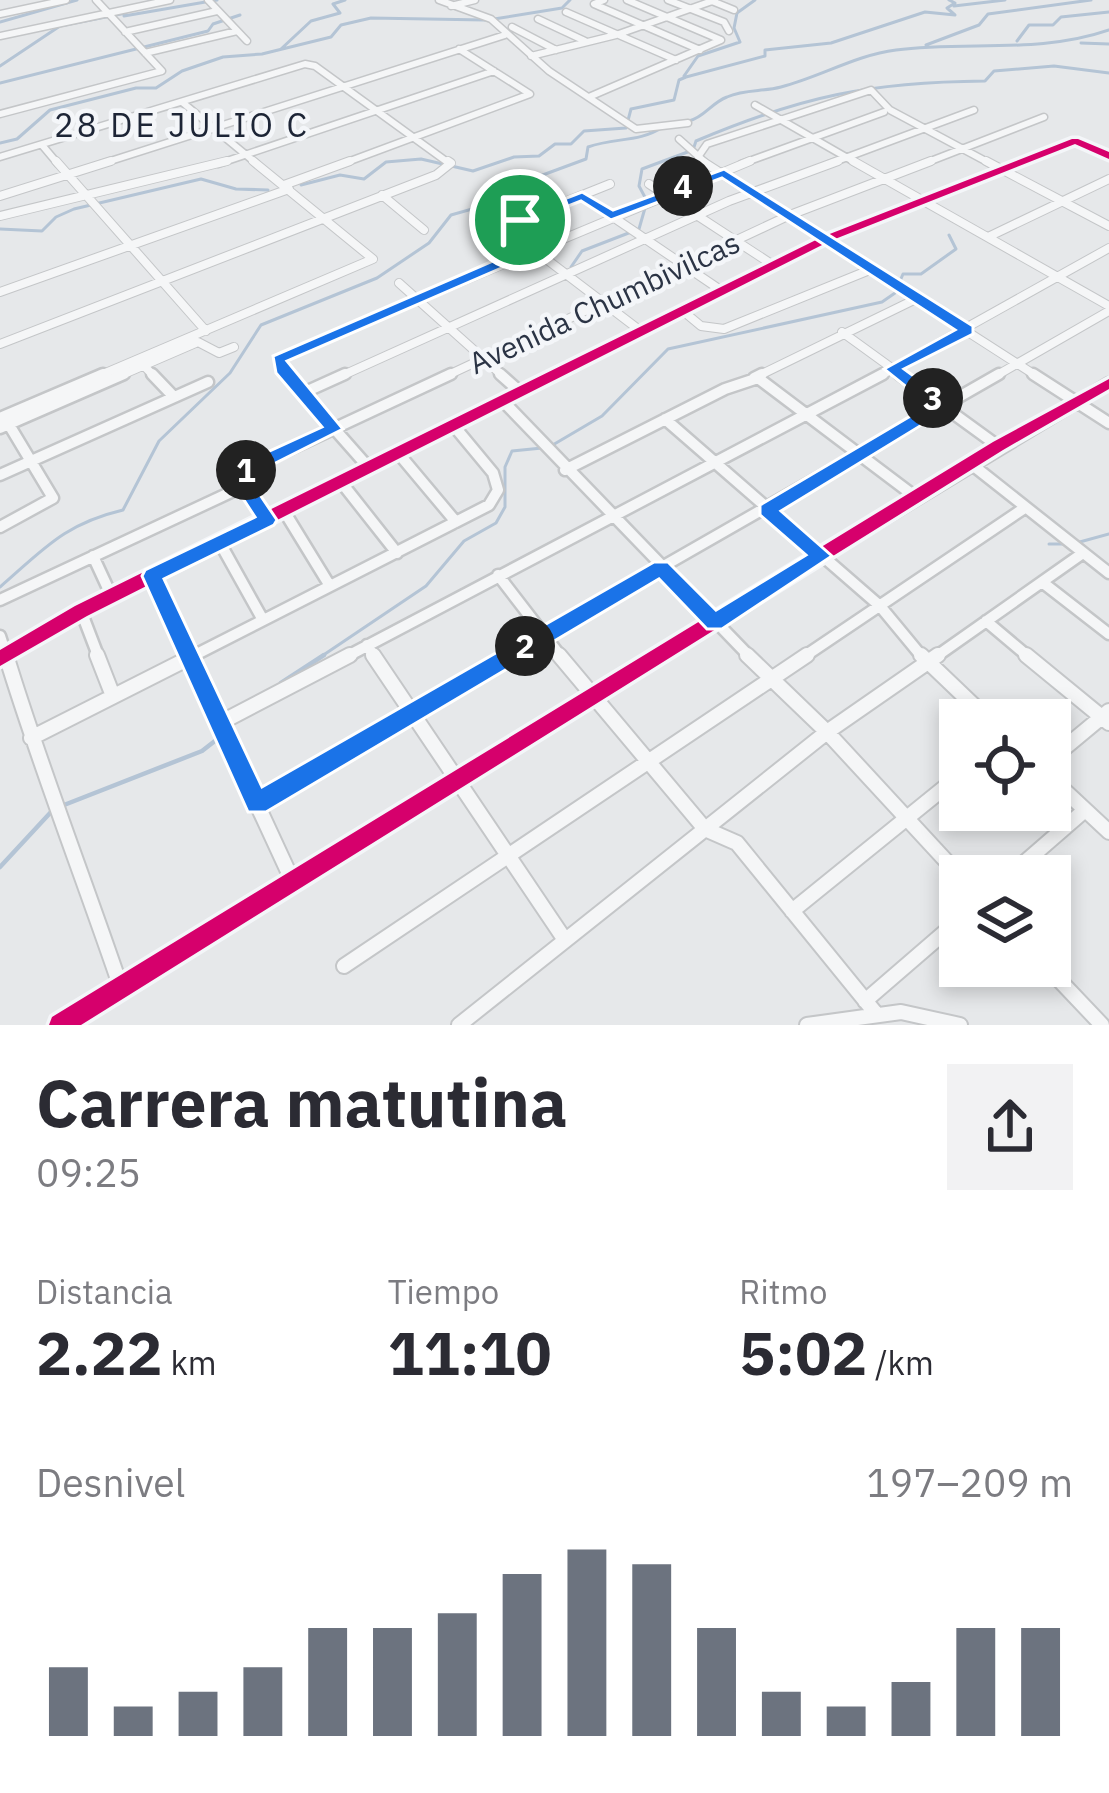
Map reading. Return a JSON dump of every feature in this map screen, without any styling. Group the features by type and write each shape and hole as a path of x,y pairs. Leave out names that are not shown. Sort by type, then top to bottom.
{"street":[{"path":"0,14 66,0"},
{"path":"0,114 162,71 96,0"},
{"path":"0,36 170,0"},
{"path":"208,0 247,41"},
{"path":"439,0 491,19 531,56 643,131 688,123"},
{"path":"451,5 475,0"},
{"path":"604,0 594,4 700,50"},
{"path":"589,98 721,40 626,0"},
{"path":"668,0 724,22 729,31"},
{"path":"531,56 644,26 712,0 734,10"},
{"path":"125,32 217,11"},
{"path":"566,11 676,60"},
{"path":"538,19 588,43"},
{"path":"512,27 556,50"},
{"path":"145,53 237,31"},
{"path":"0,196 505,35"},
{"path":"0,292 530,94 459,49"},
{"path":"0,158 305,64 451,160 448,168 382,195 0,344"},
{"path":"0,216 248,154 494,70"},
{"path":"698,157 707,144 871,91 890,110 1109,226"},
{"path":"3,419 373,259 182,102"},
{"path":"257,803 1109,308 755,105"},
{"path":"303,393 754,191 974,110"},
{"path":"369,468 279,360 611,216 884,112"},
{"name":"Avenida Chumbivilcas","path":"0,600 334,429 682,264 790,215 1043,117"},
{"path":"679,139 698,157 1109,423"},
{"path":"4,656 81,611 826,239 1075,141 1109,156"},
{"path":"41,145 206,331"},
{"path":"988,238 1109,179"},
{"path":"550,242 515,222 610,184"},
{"path":"649,184 773,266"},
{"path":"382,195 424,230"},
{"path":"582,196 722,291"},
{"path":"218,724 967,330 974,320 1109,248"},
{"path":"533,249 642,332"},
{"path":"683,311 700,326 724,329 872,269"},
{"path":"399,283 518,390"},
{"path":"565,470 918,298"},
{"path":"842,332 998,446"},
{"path":"3,419 145,368 197,343 219,353 235,347"},
{"path":"145,368 174,397"},
{"path":"753,378 764,380 917,498"},
{"path":"0,475 208,382"},
{"path":"60,1025 1109,382"},
{"path":"502,400 610,516 827,732 940,855"},
{"path":"0,527 52,502 32,460 3,419"},
{"path":"665,419 880,606 927,662 967,699"},
{"path":"31,738 489,505 498,490 494,473 454,426"},
{"path":"400,454 456,522"},
{"path":"226,459 267,520"},
{"path":"970,463 1109,573"},
{"path":"341,482 397,554"},
{"path":"344,966 1023,509"},
{"path":"284,511 330,586"},
{"path":"220,543 263,620"},
{"path":"459,1025 827,732 1083,553"},
{"path":"93,556 112,596"},
{"path":"498,574 648,762 706,829 736,843 871,1008"},
{"path":"152,576 293,882"},
{"path":"1042,582 1109,634"},
{"path":"81,611 113,696"},
{"path":"986,621 1107,717 1071,744"},
{"path":"0,636 31,738 121,988"},
{"path":"368,645 408,712 566,940"},
{"path":"792,911 939,792"},
{"path":"1071,797 1109,832"},
{"path":"1033,855 1085,810"},
{"path":"871,1008 939,940"},
{"path":"1066,987 1102,1025"},
{"path":"807,1025 871,1008 960,1025"}],"waterway":[{"path":"0,22 77,0"},
{"path":"134,7 154,0"},
{"path":"124,16 217,0"},
{"path":"281,49 311,21 340,13 333,4 345,0"},
{"path":"494,19 562,8 570,0"},
{"path":"684,76 698,56 740,42 734,28 737,13 755,0"},
{"path":"301,185 340,175 364,179 386,162 421,159 473,171 514,157 539,156 555,144 571,144 584,131 626,128 631,109 674,100 679,80 686,77 765,56 765,50 831,43 925,12 955,15 947,8 955,3 949,0"},
{"path":"954,6 1005,0"},
{"path":"926,45 979,25 988,14 1091,0"},
{"path":"1017,41 1029,25 1053,25 1061,17 1109,12"},
{"path":"0,66 60,26 126,13"},
{"path":"0,83 208,31 213,24 240,15"},
{"path":"0,143 17,139 50,110 136,88 156,88 182,71 223,57 262,54 331,37 341,25 371,18 485,20"},
{"path":"689,121 734,94 781,87 881,53 1057,42 1109,30"},
{"path":"1081,43 1109,44"},
{"path":"571,267 582,251 639,229 647,201 639,186 642,169 693,150 696,141 770,113 871,89 985,81 994,71 1054,66 1109,73"},
{"path":"0,587 70,530 123,510 159,441 230,373 261,325 377,278 429,243 451,215 518,196 521,183 586,159 588,147 663,127"},
{"path":"0,229 42,231 56,217 74,209 201,179 236,189 268,190"},
{"path":"551,446 602,416 668,349 882,302 895,293 903,274 921,274 956,249 949,235"},
{"path":"319,658 426,586 464,541 496,523 505,507 505,467 512,451 542,448"},
{"path":"1076,543 1109,534"},
{"path":"1049,544 1067,544"},
{"path":"281,683 324,655"},
{"path":"64,805 202,751 220,737"},
{"path":"0,867 51,812"}],"cycle path":[{"path":"0,659 81,611 826,239 1075,141 1109,156"},
{"path":"60,1025 998,446 1109,383"}],"district":[{"name":"28 DE JULIO C","path":"182,124"}],"route":[{"path":"724,173 967,330 892,369 942,405 856,452 767,510 821,556 714,622 661,568 257,803 152,576 267,520 237,474 334,429 282,369 279,360 283,356 550,242 520,220 582,196 611,216 724,173"}]}
